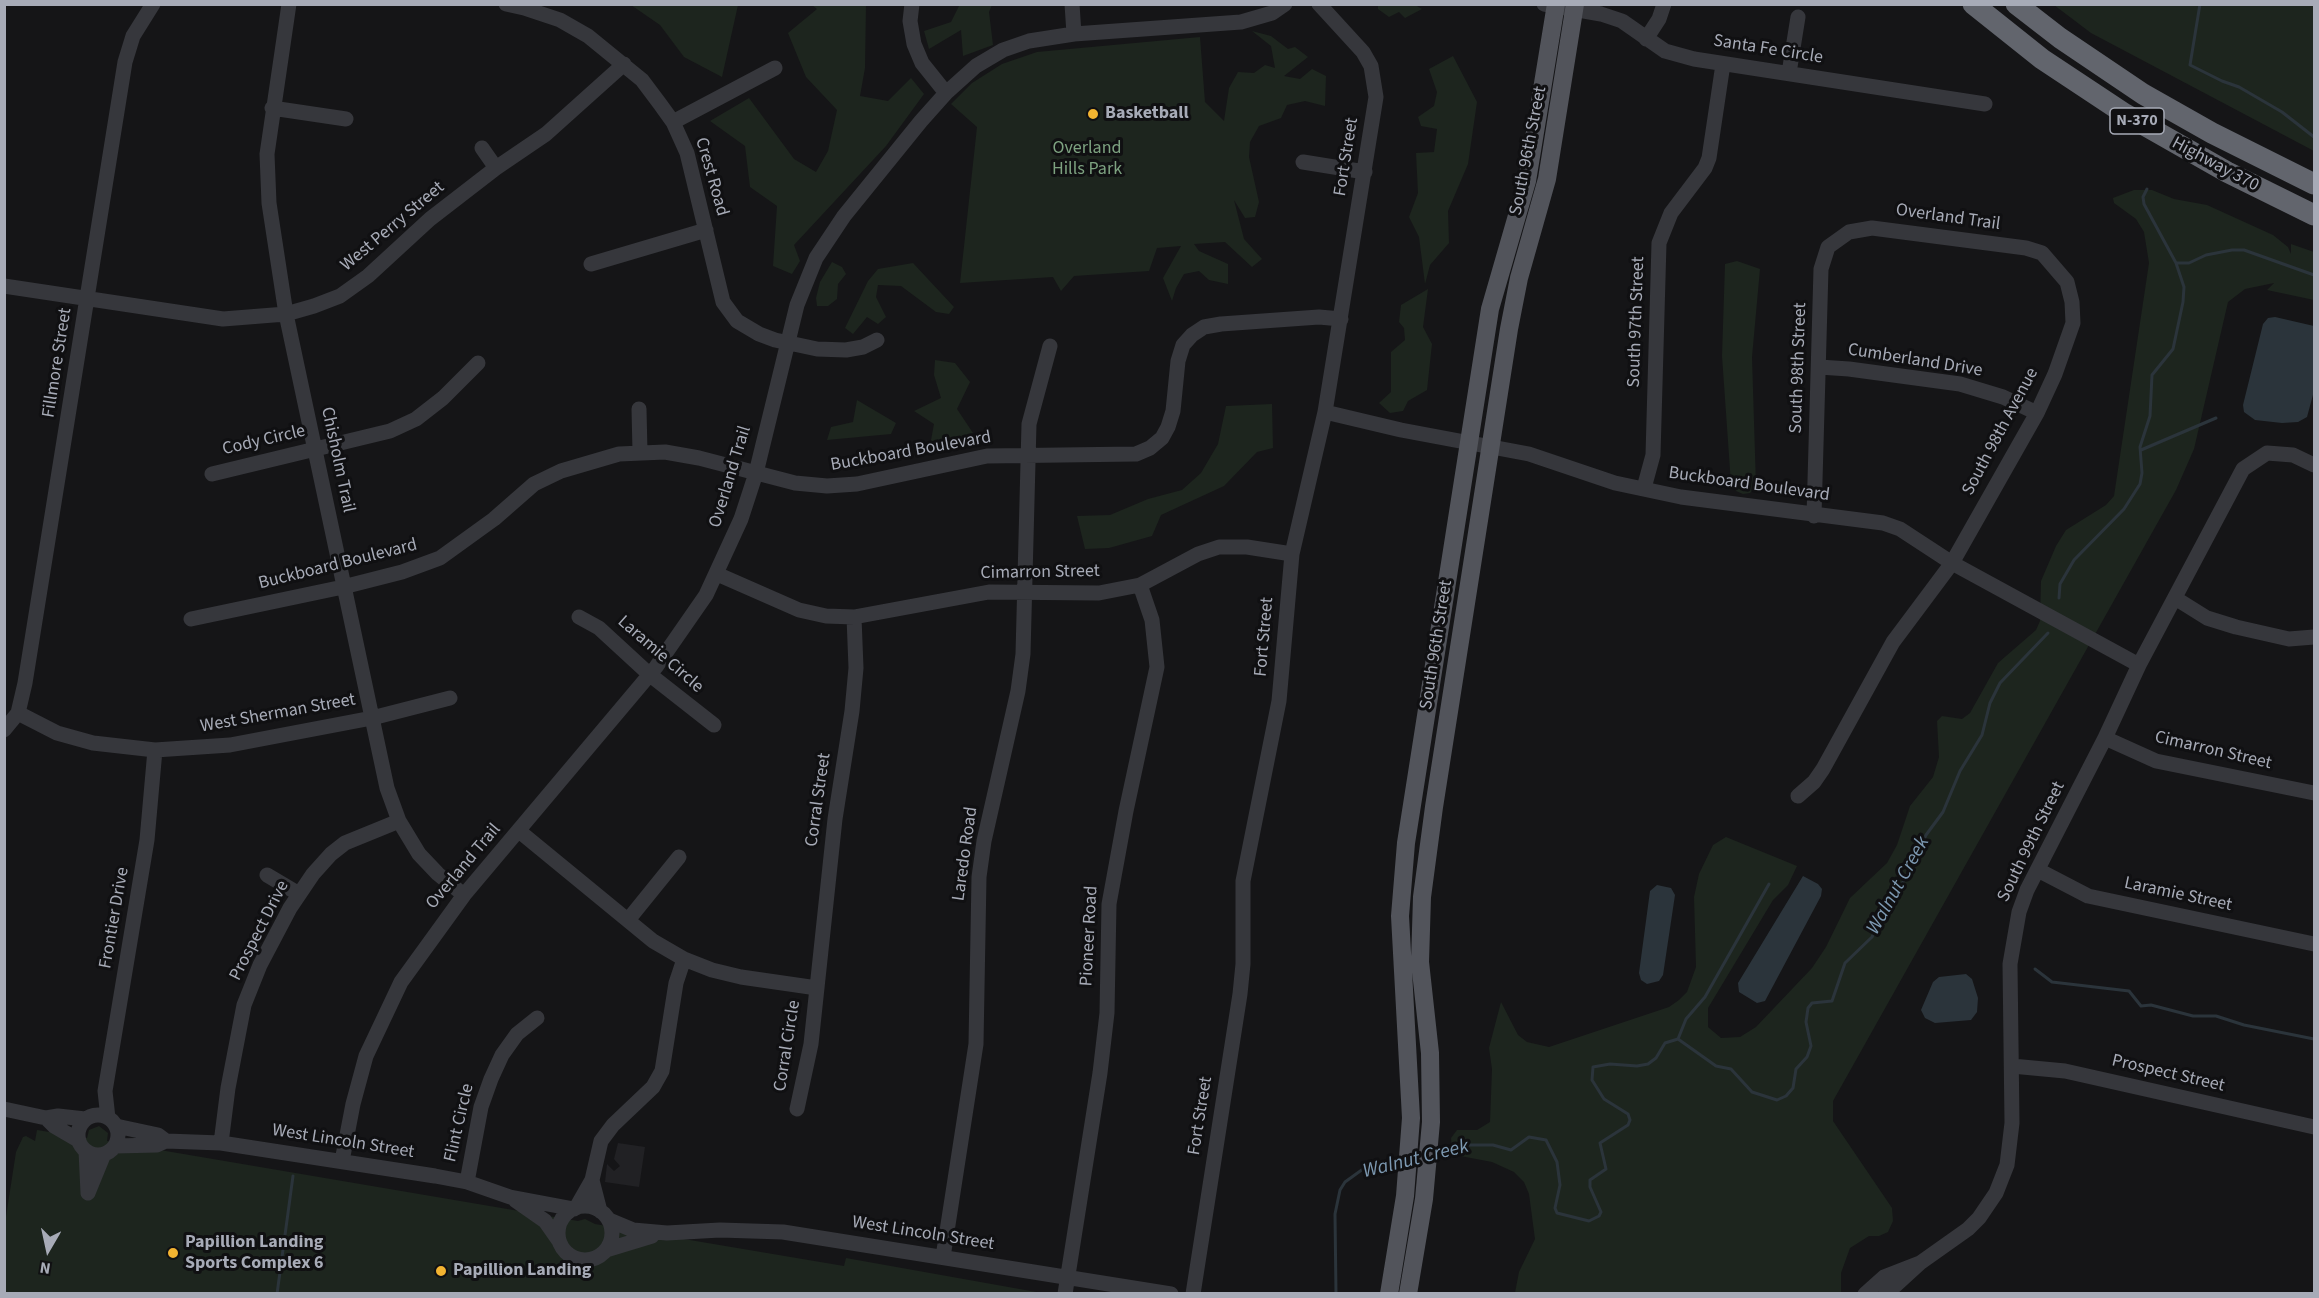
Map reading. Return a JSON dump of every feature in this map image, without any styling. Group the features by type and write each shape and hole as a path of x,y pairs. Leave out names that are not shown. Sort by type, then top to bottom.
{"highway":[{"name":"Highway 370","path":"1973,4 2042,59 2125,114 2226,172 2314,215"},
{"name":"Highway 370","path":"2016,4 2060,38 2143,94 2212,133 2314,184"}],"main road":[{"name":"South 96th Street","path":"1389,1293 1405,1196 1411,1118 1400,916 1406,843 1490,309 1528,171 1552,5"},
{"name":"South 96th Street","path":"1408,1293 1424,1199 1431,1122 1430,1053 1420,962 1422,897 1509,329 1519,279 1547,179 1574,7"}],"street":[{"name":"Fillmore Street","path":"4,730 18,713 50,545 126,62 133,36 153,4"},
{"name":"Chisholm Trail","path":"289,4 267,154 269,203 286,315 387,788 399,821 419,854 438,874 464,895"},
{"name":"Crest Road","path":"506,4 560,20 588,36 642,80 673,122 687,153 723,302 737,321 759,334 787,344 846,350 863,347 877,340"},
{"path":"912,4 910,21 914,44 922,63 946,93"},
{"path":"1072,4 1074,34"},
{"name":"Overland Trail","path":"342,1161 353,1104 366,1056 401,982 464,895 686,627 717,574 741,519 756,473 797,305 816,258 844,216 946,93 976,66 1002,50 1029,41 1074,34 1241,22 1272,13 1285,4"},
{"name":"Fort Street","path":"1193,1293 1240,994 1243,964 1243,880 1279,702 1292,554 1325,412 1376,97 1373,73 1363,52 1319,4"},
{"path":"1646,39 1664,4"},
{"name":"Santa Fe Circle","path":"1552,5 1574,7 1622,21 1665,51 1723,64 1985,104"},
{"path":"1789,73 1798,17"},
{"name":"West Perry Street","path":"4,286 223,319 286,315 339,296 368,276 430,219 496,168 546,134 624,64"},
{"name":"South 97th Street","path":"1644,489 1653,455 1659,243 1671,213 1705,168 1709,159 1723,64"},
{"path":"673,122 775,68"},
{"path":"272,108 346,119"},
{"path":"482,148 496,168"},
{"path":"1303,162 1365,172"},
{"name":"Overland Trail","path":"1848,232 1872,228 2012,246 2042,253"},
{"path":"591,264 706,230"},
{"name":"South 98th Street","path":"1814,516 1821,269 1828,248 1848,232"},
{"name":"South 98th Avenue","path":"1798,796 1814,782 1823,769 1893,642 1952,564 2037,413 2055,374 2073,323 2072,302 2067,282 2042,253"},
{"name":"Buckboard Boulevard","path":"191,619 343,587 402,572 440,558 485,526 534,484 561,471 602,458 640,452 665,452 699,458 795,483 828,486 857,484 975,458 1136,454 1150,448 1162,438 1171,419 1178,361 1184,345 1192,334 1204,327 1319,317 1341,319"},
{"name":"Laredo Road","path":"943,1257 976,1044 979,877 984,841 1018,692 1025,592 1029,424 1050,346"},
{"name":"Cody Circle","path":"212,474 390,431 416,419 443,398 478,363"},
{"name":"Cumberland Drive","path":"1819,367 1960,384 2003,398 2037,413"},
{"path":"639,409 640,452"},
{"name":"Buckboard Boulevard","path":"1325,412 1529,454 1594,476 1681,497 1882,524 1900,529 1952,564 2139,666"},
{"name":"South 99th Street","path":"1886,1293 1920,1263 1968,1229 1996,1193 2007,1165 2011,1144 2010,964 2019,912 2139,666 2243,469 2267,453 2293,455 2314,465"},
{"name":"Cimarron Street","path":"717,574 799,610 826,616 854,617 966,594 1099,593 1140,585 1198,555 1219,547 1247,547 1292,554"},
{"name":"Pioneer Road","path":"1065,1293 1100,1073 1107,1012 1109,904 1123,822 1157,667 1152,620 1140,585"},
{"path":"2175,598 2207,618 2236,627 2289,639 2314,637"},
{"name":"Laramie Circle","path":"579,617 599,628 649,674 714,725"},
{"name":"Corral Street","path":"817,988 835,819 852,711 856,668 854,617"},
{"name":"West Sherman Street","path":"18,713 57,733 84,741 155,750 230,745 372,718 450,698"},
{"name":"Cimarron Street","path":"2105,738 2156,761 2314,793"},
{"name":"Frontier Drive","path":"112,1122 105,1091 147,840 155,750"},
{"name":"Prospect Drive","path":"221,1143 228,1088 244,1005 260,965 299,894 331,854 345,843 399,821"},
{"path":"519,831 653,941 684,959 741,977 817,988"},
{"path":"628,920 679,857"},
{"name":"Laramie Street","path":"2038,870 2088,896 2314,944"},
{"path":"267,875 299,894"},
{"path":"592,1180 612,1239 606,1250 596,1257 584,1260 572,1256 559,1241 561,1221 575,1208 592,1180 601,1141 613,1125 653,1087 662,1071 676,983 684,959"},
{"name":"Corral Circle","path":"797,1109 811,1044 817,988"},
{"name":"Flint Circle","path":"467,1182 478,1117 491,1079 502,1055 517,1034 537,1018"},
{"name":"Prospect Street","path":"2012,1066 2065,1071 2314,1127"},
{"name":"Frontier Drive","path":"88,1118 105,1091"},
{"path":"4,1109 46,1118 58,1116 88,1118 112,1122 118,1136 88,1192 78,1128 88,1118"},
{"path":"46,1118 95,1155 109,1150"},
{"name":"West Lincoln Street","path":"112,1122 158,1135 166,1141"},
{"name":"West Lincoln Street","path":"109,1150 157,1145 166,1141 221,1143 467,1182 510,1197 575,1208"},
{"name":"West Lincoln Street","path":"510,1197 545,1221 559,1241"},
{"path":"575,1208 589,1206 605,1215"},
{"name":"West Lincoln Street","path":"605,1215 633,1230 667,1233 720,1230 783,1232 1171,1293"},
{"name":"West Lincoln Street","path":"606,1250 667,1233"},
{"name":"South 99th Street","path":"1865,1293 1884,1277 1920,1263"}],"shaded area":[{"path":"2275,317 2314,326 2314,391 2307,417 2298,422 2255,420 2244,412 2243,405 2263,324 2268,318"},
{"path":"1803,876 1818,884 1822,889 1821,896 1765,1001 1757,1003 1739,992 1738,983"},
{"path":"1657,885 1671,888 1675,895 1663,975 1659,981 1647,984 1641,980 1639,973 1650,891"},
{"path":"1966,974 1972,979 1978,998 1977,1012 1971,1020 1935,1023 1925,1018 1921,1010 1933,982 1939,977"},
{"path":"618,1143 645,1147 639,1187 605,1182 607,1164 614,1171 620,1166 614,1159"}],"green space":[{"path":"960,4 992,5 989,12 993,45 963,56 961,30 929,49 924,31 951,22"},
{"path":"631,5 738,5 722,77 684,57 660,25"},
{"path":"812,5 866,5 865,68 860,96 888,101 911,78 924,94 886,146 794,245 800,261 792,274 773,266 777,206 750,187 745,146 710,121 749,98 794,159 816,172 828,151 837,110 806,77 788,33 817,9"},
{"path":"1378,5 1415,5 1422,9 1405,18 1399,12 1389,17 1378,9"},
{"path":"2054,5 2314,5 2314,151 2091,33"},
{"name":"Overland Hills Park","path":"1252,31 1271,36 1288,49 1295,47 1308,57 1284,76 1300,79 1312,69 1326,76 1325,106 1305,101 1287,105 1281,118 1259,126 1250,142 1249,157 1259,202 1255,217 1245,218 1234,200 1244,239 1262,259 1252,267 1225,242 1194,244 1199,251 1228,264 1228,284 1209,280 1199,271 1184,274 1172,301 1163,278 1181,246 1157,248 1149,271 1074,276 1061,291 1053,277 960,283 977,127 951,104 972,83 1002,64 1037,52 1200,37 1205,102 1224,121 1229,88 1238,72 1254,73 1265,65 1275,68 1271,46"},
{"path":"1453,56 1477,102 1468,164 1448,211 1449,243 1430,265 1425,284 1419,237 1409,217 1418,193 1416,153 1434,152 1437,129 1421,126 1418,117 1434,106 1437,92 1429,69"},
{"path":"2134,190 2152,190 2174,199 2207,205 2273,235 2288,247 2291,254 2291,244 2314,252 2314,300 2267,290 2274,283 2245,289 2228,302 2194,449 2176,490 1833,1101 1833,1121 1892,1208 1893,1221 1888,1232 1879,1236 1869,1236 1850,1248 1841,1273 1841,1293 1515,1293 1519,1272 1535,1239 1529,1194 1524,1182 1514,1172 1492,1162 1455,1155 1452,1151 1451,1138 1457,1130 1477,1130 1490,1122 1492,1069 1489,1048 1501,1002 1518,1035 1527,1042 1549,1047 1669,1007 1679,1000 1687,992 1696,967 1694,897 1699,874 1713,845 1726,837 1797,866 1788,885 1773,900 1708,1008 1708,1027 1721,1038 1740,1037 1756,1027 1812,968 1826,947 1850,898 1887,863 1897,845 1910,806 1933,777 1939,757 1937,721 1942,716 1962,719 1970,713 1998,663 2036,630 2040,621 2041,581 2056,546 2066,530 2106,505 2114,496 2149,263 2144,232 2136,219 2114,203 2113,198"},
{"path":"1737,261 1760,269 1752,357 1756,486 1750,493 1743,494 1736,491 1731,484 1722,356 1725,264"},
{"path":"832,262 842,267 846,274 838,284 837,299 828,306 817,306 816,298 820,282"},
{"path":"913,263 954,307 949,314 936,312 901,286 878,285 876,297 886,317 878,324 867,317 853,334 845,328 868,281 878,269"},
{"path":"1428,289 1423,327 1432,344 1427,390 1408,401 1403,411 1390,413 1379,403 1391,392 1391,352 1405,340 1404,328 1399,322 1401,305"},
{"path":"935,360 955,363 970,382 957,409 973,433 936,452 931,440 934,424 914,411 941,398 934,375"},
{"path":"857,400 896,423 891,434 827,440 831,427 853,422"},
{"path":"1272,404 1273,448 1257,452 1224,486 1161,515 1152,536 1109,548 1085,549 1077,516 1110,515 1148,499 1182,490 1201,473 1218,444 1226,406"},
{"name":"Papillion Landing","path":"99,1126 108,1133 107,1141 578,1221 585,1219 595,1224 844,1266 846,1258 1042,1293 5,1294 5,1223 16,1152 23,1137 26,1136 35,1141 37,1130 87,1138 89,1130"}],"waterway":[{"path":"2200,4 2190,65 2239,87 2282,112 2314,137"},
{"name":"Walnut Creek","path":"2059,598 2060,584 2074,560 2124,509 2140,484 2142,473 2140,447 2150,416 2152,375 2173,349 2184,287 2176,263 2144,204 2143,197 2147,189"},
{"path":"2176,263 2189,263 2206,255 2244,250 2314,275"},
{"path":"2141,450 2216,418"},
{"name":"Walnut Creek","path":"1433,1156 1462,1145 1493,1145 1511,1150 1529,1137 1546,1140 1557,1162 1560,1185 1555,1208 1557,1213 1589,1221 1599,1216 1601,1212 1590,1187 1590,1180 1606,1169 1600,1143 1628,1125 1630,1120 1628,1114 1604,1099 1592,1080 1593,1067 1610,1064 1637,1066 1648,1064 1656,1058 1665,1043 1678,1039 1716,1066 1731,1069 1752,1092 1777,1100 1786,1096 1793,1088 1796,1069 1807,1057 1811,1046 1806,1022 1808,1008 1812,1003 1832,1001 1845,963 1872,937 1887,906 1911,870 1926,835 1943,812 1960,771 1982,735 1990,703 2000,683 2048,633"},
{"path":"1678,1039 1686,1019 1705,997 1769,884"},
{"path":"2035,969 2052,982 2129,991 2141,1006 2151,1005 2193,1016 2216,1016 2244,1025 2314,1039"},
{"name":"Walnut Creek","path":"1336,1294 1335,1214 1340,1190 1345,1182 1363,1169 1400,1160"},
{"path":"277,1294 293,1176"}],"place":[{"name":"Basketball","path":"1093,114"},
{"name":"Papillion Landing Sports Complex 6","path":"173,1253"},
{"name":"Papillion Landing","path":"441,1271"}]}
